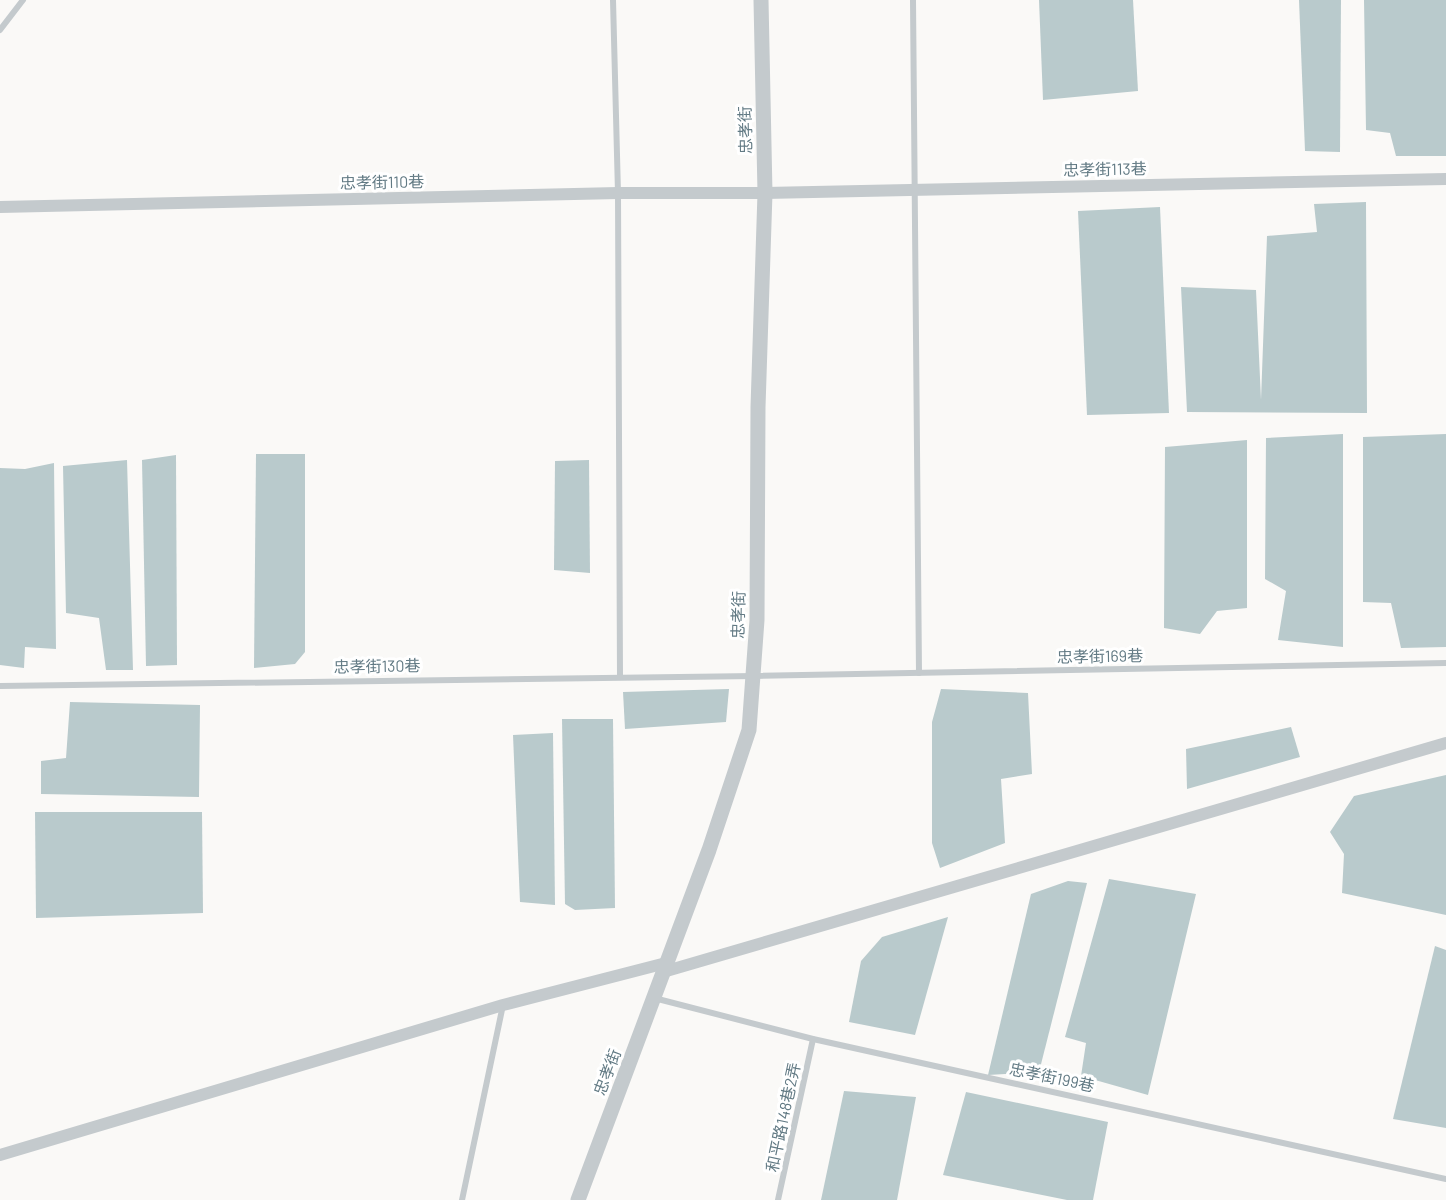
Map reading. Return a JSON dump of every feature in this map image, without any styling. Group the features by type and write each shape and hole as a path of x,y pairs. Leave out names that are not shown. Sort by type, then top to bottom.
{"street":[{"name":"忠孝街","path":"578,1200 745,746 755,676 758,407 765,193 761,0"},
{"name":"忠孝街113巷","path":"765,193 1446,179"},
{"name":"忠孝街110巷","path":"0,207 618,193 765,193"},
{"path":"0,1155 503,1005 665,967 1446,743"}],"lane":[{"path":"0,30 23,0"},
{"path":"613,0 618,193 620,676"},
{"path":"913,0 919,673"},
{"name":"忠孝街169巷","path":"755,676 1446,663"},
{"name":"忠孝街130巷","path":"0,686 755,676"},
{"name":"忠孝街199巷","path":"654,998 813,1039 1446,1179"},
{"path":"462,1200 503,1005"},
{"name":"和平路148巷2弄","path":"778,1200 813,1039"}],"shaded area":[{"path":"1039,0 1133,0 1138,91 1043,100"},
{"path":"1299,0 1341,0 1340,152 1305,151"},
{"path":"1364,0 1446,0 1446,156 1396,156 1390,133 1366,130"},
{"path":"1366,202 1367,413 1187,412 1181,287 1256,290 1261,400 1267,236 1317,232 1314,204"},
{"path":"1160,207 1169,413 1087,415 1078,211"},
{"path":"1343,434 1343,647 1278,640 1286,591 1265,579 1266,438"},
{"path":"1446,434 1446,647 1401,648 1391,603 1363,602 1363,437"},
{"path":"1247,440 1247,608 1217,611 1200,634 1164,628 1165,447"},
{"path":"256,454 305,454 305,652 295,664 254,668"},
{"path":"176,455 177,665 146,666 142,460"},
{"path":"127,460 133,670 106,670 99,618 66,613 63,466"},
{"path":"589,460 590,573 554,570 555,461"},
{"path":"54,463 56,649 25,647 24,668 0,665 0,468 25,469"},
{"path":"729,689 726,722 625,729 623,692"},
{"path":"941,689 1028,693 1032,774 1001,779 1005,843 940,868 932,843 932,722"},
{"path":"70,702 200,705 199,797 41,794 41,761 66,758"},
{"path":"562,719 613,719 615,908 575,910 565,904"},
{"path":"1291,727 1300,757 1187,789 1186,749"},
{"path":"553,733 555,905 520,902 513,735"},
{"path":"1446,775 1446,915 1342,893 1344,854 1330,832 1354,796"},
{"path":"35,812 202,812 203,913 36,918"},
{"path":"1109,879 1196,894 1148,1095 1081,1076 1086,1043 1065,1037"},
{"path":"1068,881 1087,883 1039,1072 988,1075 1031,894"},
{"path":"948,917 915,1035 849,1022 861,961 882,937"},
{"path":"1435,946 1446,950 1446,1128 1393,1119"},
{"path":"844,1091 916,1097 897,1200 821,1200"},
{"path":"966,1092 1108,1122 1093,1200 1067,1200 943,1175"}]}
